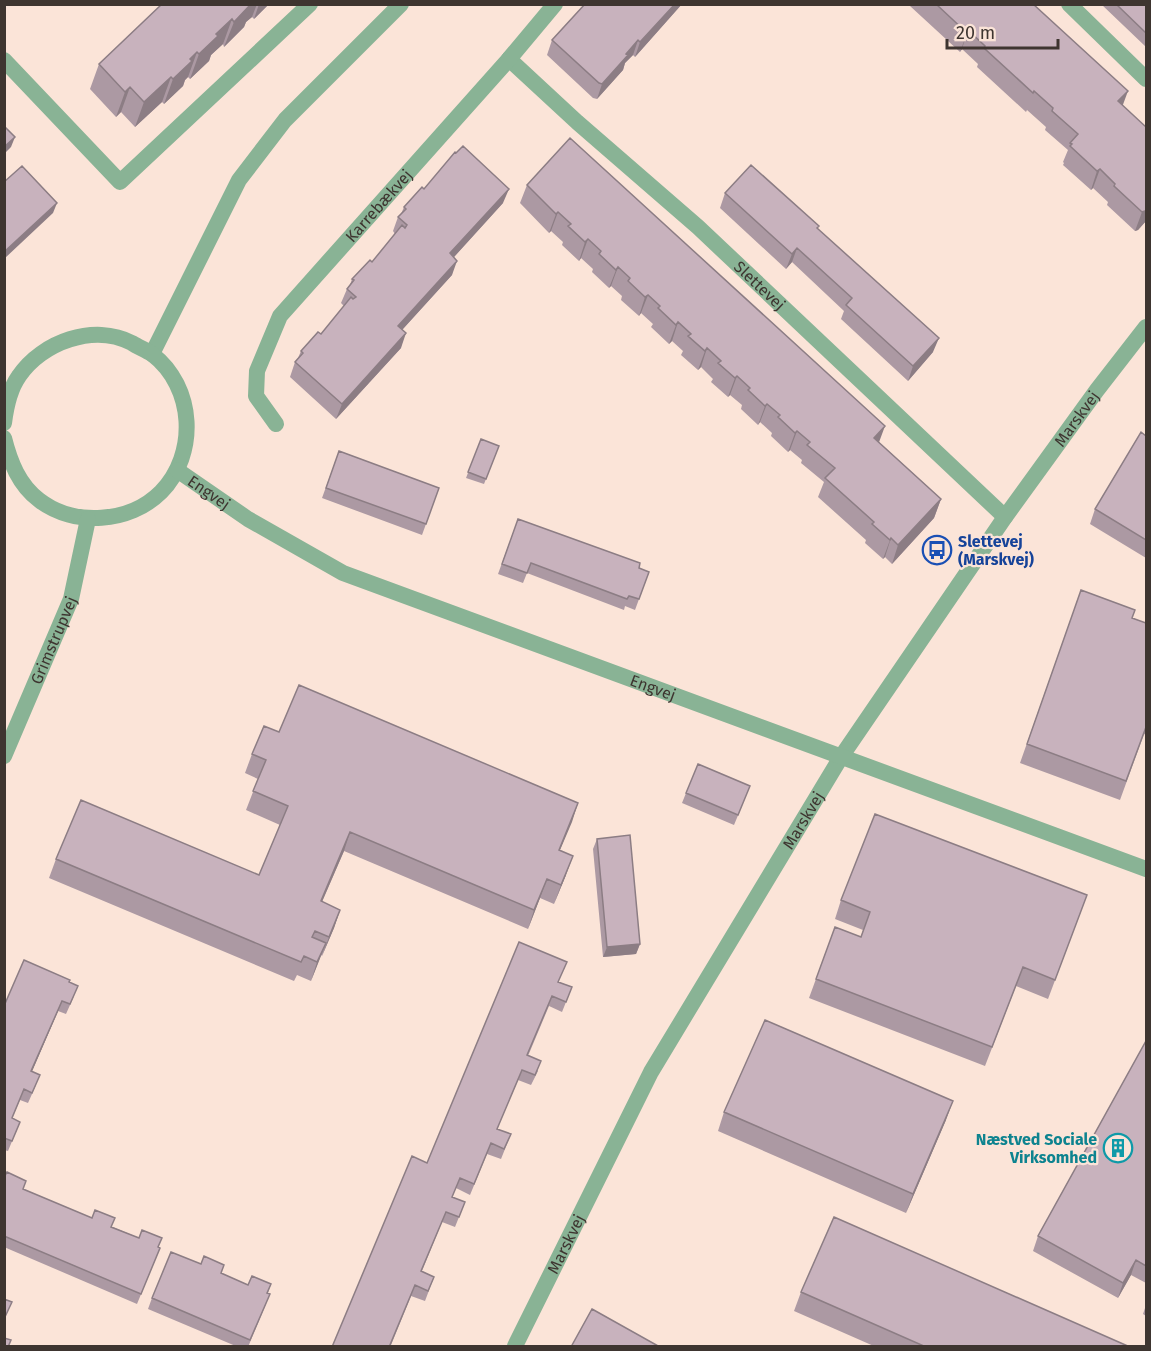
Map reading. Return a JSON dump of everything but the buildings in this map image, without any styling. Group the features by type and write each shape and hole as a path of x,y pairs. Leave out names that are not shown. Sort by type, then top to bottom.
{"street":[{"path":"4,60 120,182 310,4"},
{"path":"152,354 239,180 285,120 401,4"},
{"name":"Karrebækvej","path":"276,424 256,396 257,371 280,316 509,59 555,4"},
{"path":"1069,4 1146,79"},
{"name":"Slettevej","path":"509,59 576,122 698,227 1005,517"},
{"name":"Marskvej","path":"515,1347 651,1072 841,757 1005,517 1097,390 1146,327"},
{"path":"4,423 6,404 18,376 39,354 65,340 95,335 125,340 152,354 170,373 182,395 188,421 185,446 177,470 161,492 139,508 115,517 88,519 62,513 40,501 22,482 13,467 4,438"},
{"name":"Engvej","path":"177,470 248,519 343,573 1146,869"},
{"name":"Grimstrupvej","path":"4,756 71,599 88,519"}],"place":[{"name":"Slettevej (Marskvej)","path":"937,550"},
{"name":"Næstved Sociale Virksomhed","path":"1118,1148"}]}
